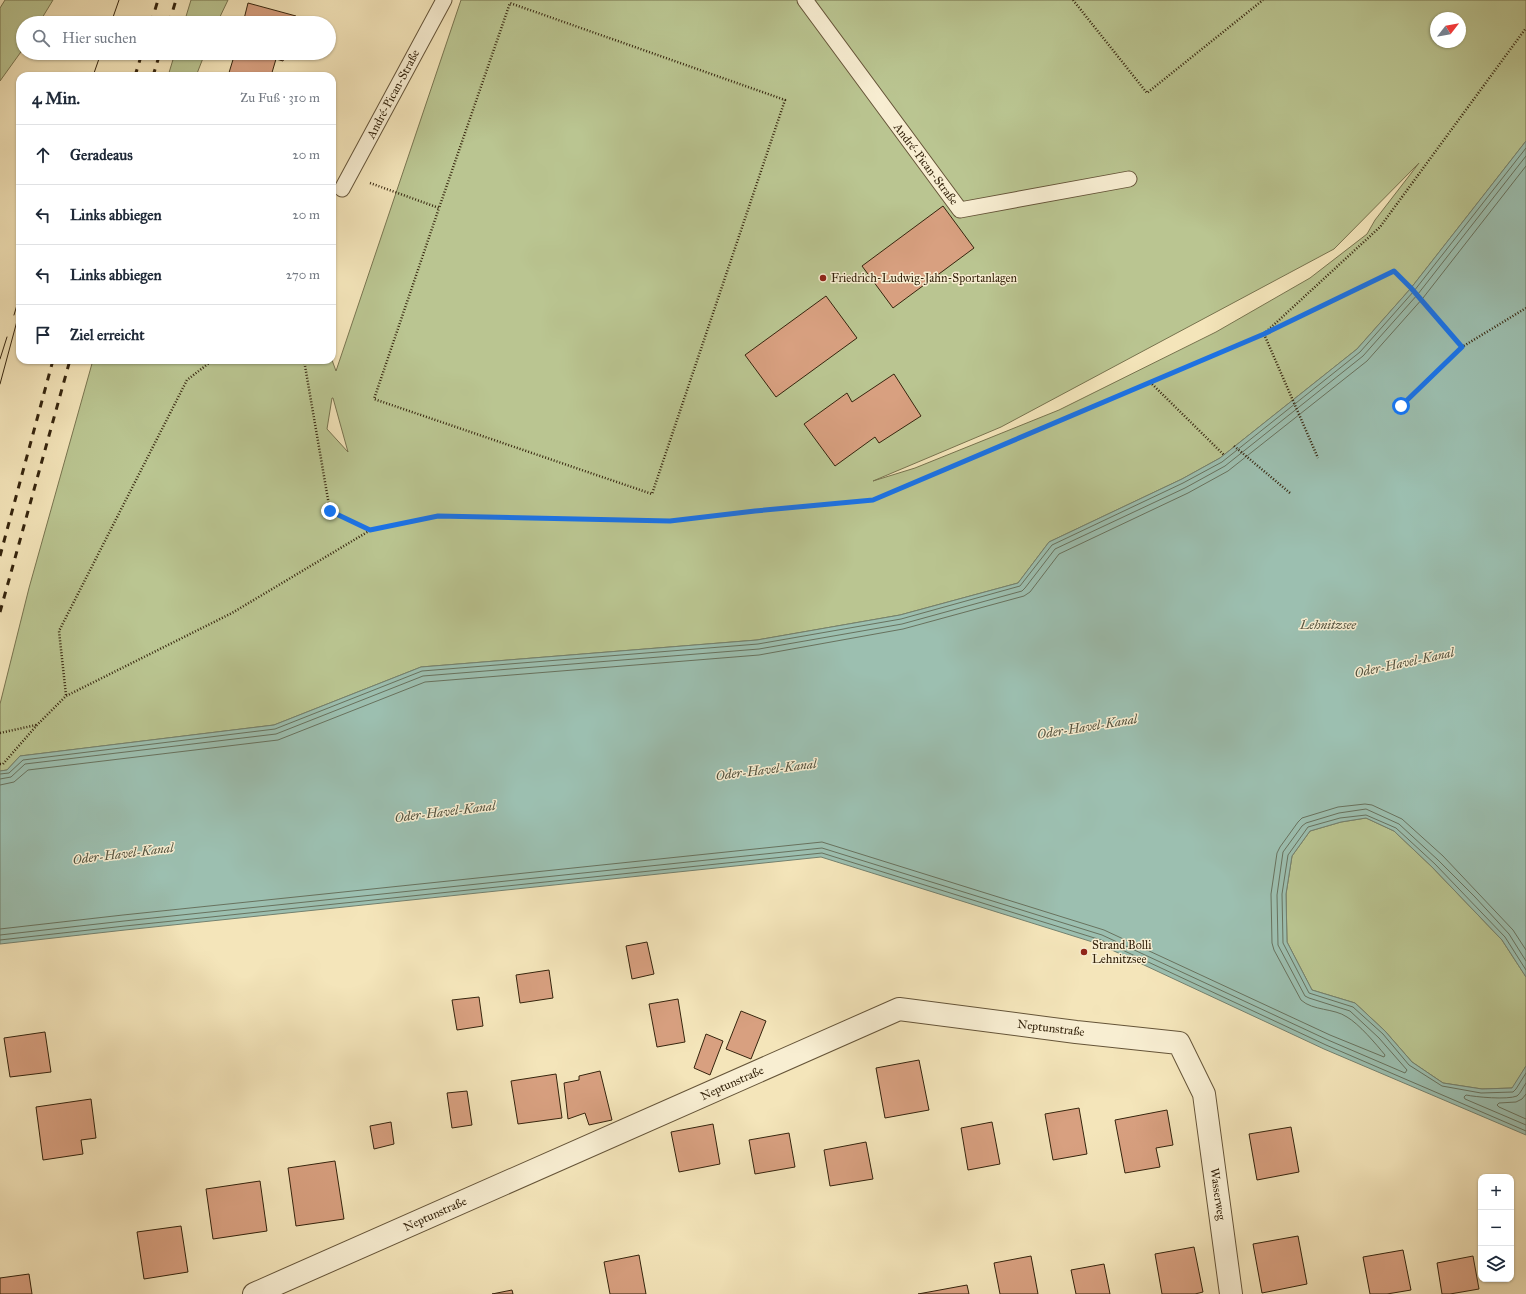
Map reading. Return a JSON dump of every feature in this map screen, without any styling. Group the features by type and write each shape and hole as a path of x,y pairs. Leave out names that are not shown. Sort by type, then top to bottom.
{"street":[{"name":"Neptunstraße","path":"254,1294 898,1009 1076,1032 1179,1043 1204,1094"},
{"name":"Wasserweg","path":"1204,1094 1231,1294"}],"lane":[{"name":"André-Pican-Straße","path":"342,189 444,0"},
{"name":"André-Pican-Straße","path":"805,0 960,210 1129,179"}],"path":[{"path":"1073,0 1147,93 1263,0"},
{"path":"510,3 785,100 652,494 374,398 439,208 510,3"},
{"path":"1264,334 1380,227 1526,28"},
{"path":"349,175 439,208"},
{"path":"0,764 3,764 37,725 66,696 232,613 370,530 438,516 670,521 755,511 873,500 1264,334 1394,271 1411,288 1462,347"},
{"path":"1401,406 1462,347 1526,308"},
{"path":"1264,334 1318,458"},
{"path":"66,696 59,631 187,380 208,364"},
{"path":"305,364 330,511 370,530"},
{"path":"1150,382 1224,455"},
{"path":"1234,446 1290,493"},
{"path":"0,733 37,725"}],"green space":[{"path":"5,0 53,0 43,16 16,16 16,59 0,81 0,8"},
{"path":"191,0 228,0 220,16 186,16"},
{"name":"Friedrich-Ludwig-Jahn-Sportanlagen","path":"461,0 1526,0 1526,141 1411,288 1357,349 1220,458 1182,479 1049,542 1018,583 900,615 757,640 421,667 274,725 20,756 7,770 0,771 0,704 29,588 92,364 333,364 336,371","holes":["1419,163 1375,220 1367,234 1310,278 1216,332 1059,410 915,468 873,481 1001,427 1334,249","333,398 348,452 327,429"]},
{"path":"173,60 202,60 198,72 169,72"},
{"path":"1366,818 1394,831 1432,867 1502,940 1526,977 1526,1066 1513,1088 1482,1089 1443,1083 1412,1062 1385,1031 1355,1003 1312,990 1287,942 1286,894 1292,856 1310,831 1341,822"}],"water":[{"path":"1526,141 1526,977 1502,940 1432,867 1394,831 1366,818 1341,822 1310,831 1292,856 1286,894 1287,942 1312,990 1355,1003 1385,1031 1412,1062 1443,1083 1482,1089 1512,1088 1526,1066 1526,1135 1324,1049 1099,944 821,857 0,944 0,771 7,770 20,756 274,725 421,667 757,640 900,615 1018,583 1049,542 1182,479 1220,458 1357,349 1411,288"}],"building":[{"path":"248,3 296,16 245,16"},
{"path":"233,60 276,60 272,72 229,72"},
{"path":"943,206 974,248 893,308 862,266"},
{"path":"826,296 857,338 776,397 745,355"},
{"path":"894,374 921,416 879,443 875,437 835,466 804,424 847,393 852,402"},
{"path":"647,942 654,974 632,979 626,946"},
{"path":"549,970 553,998 520,1003 516,975"},
{"path":"479,997 483,1026 457,1030 452,1000"},
{"path":"678,999 685,1042 657,1047 649,1004"},
{"path":"741,1011 766,1021 751,1059 726,1049"},
{"path":"45,1032 51,1072 10,1077 4,1038"},
{"path":"706,1034 723,1041 710,1075 694,1068"},
{"path":"919,1060 929,1110 885,1118 876,1068"},
{"path":"600,1071 612,1120 589,1125 585,1113 568,1119 564,1083 579,1080 579,1076"},
{"path":"556,1074 562,1118 518,1124 511,1081"},
{"path":"467,1091 472,1125 452,1128 447,1093"},
{"path":"91,1099 96,1138 81,1140 83,1154 43,1160 36,1107"},
{"path":"1079,1108 1087,1154 1053,1160 1045,1114"},
{"path":"1167,1110 1173,1145 1156,1148 1160,1167 1125,1173 1115,1120"},
{"path":"391,1122 394,1144 374,1149 370,1126"},
{"path":"992,1122 1000,1164 968,1170 961,1128"},
{"path":"713,1124 720,1164 679,1172 671,1132"},
{"path":"1291,1127 1299,1172 1257,1180 1249,1134"},
{"path":"789,1133 795,1167 755,1174 749,1140"},
{"path":"866,1142 873,1179 830,1186 824,1150"},
{"path":"335,1161 344,1219 296,1226 288,1168"},
{"path":"260,1181 267,1231 213,1239 206,1189"},
{"path":"181,1226 188,1272 144,1279 137,1232"},
{"path":"1298,1236 1307,1284 1262,1293 1253,1244"},
{"path":"1194,1247 1203,1292 1195,1294 1162,1294 1155,1254"},
{"path":"1403,1250 1411,1290 1387,1294 1370,1294 1363,1257"},
{"path":"639,1255 646,1294 610,1294 604,1262"},
{"path":"1031,1256 1038,1294 1000,1294 994,1263"},
{"path":"1473,1256 1479,1289 1442,1294 1437,1263"},
{"path":"1104,1264 1110,1294 1076,1294 1071,1270"},
{"path":"29,1274 32,1294 0,1294 0,1278"},
{"path":"967,1285 969,1294 918,1294"},
{"path":"512,1290 513,1294 492,1294"}],"tram line":[{"path":"113,16 119,0"},
{"path":"94,72 99,60"},
{"path":"14,315 16,308"},
{"path":"0,384 16,325"},
{"path":"0,359 7,337"}],"railway":[{"path":"153,16 158,0"},
{"path":"171,16 176,0"},
{"path":"136,72 140,60"},
{"path":"154,72 158,60"},
{"path":"0,556 52,364"},
{"path":"0,612 69,364"}],"place":[{"name":"Friedrich-Ludwig-Jahn-Sportanlagen","path":"823,278"},
{"name":"Strand Bolli Lehnitzsee","path":"1084,952"}],"route":[{"path":"330,511 370,530 438,516 670,521 755,511 873,500 1264,334 1394,271 1411,288 1462,347 1401,406"}],"water label":[{"name":"Lehnitzsee","path":"1328,624"},
{"name":"Oder-Havel-Kanal","path":"1404,662"},
{"name":"Oder-Havel-Kanal","path":"1087,726"},
{"name":"Oder-Havel-Kanal","path":"766,769"},
{"name":"Oder-Havel-Kanal","path":"445,811"},
{"name":"Oder-Havel-Kanal","path":"123,853"}]}
